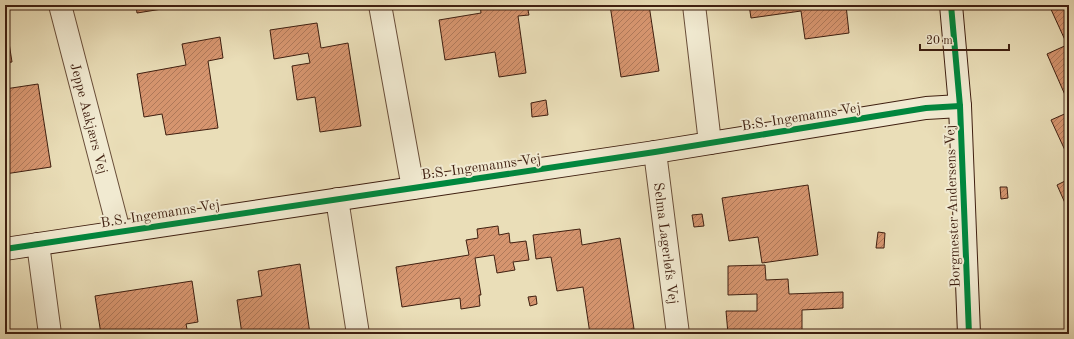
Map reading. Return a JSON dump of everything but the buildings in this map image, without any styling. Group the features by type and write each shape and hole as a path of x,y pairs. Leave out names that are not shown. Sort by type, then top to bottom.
{"street":[{"name":"Jeppe Aakjærs Vej","path":"60,5 119,231"},
{"path":"380,5 413,188"},
{"path":"694,5 710,143"},
{"name":"Borgmester Andersens Vej","path":"951,5 960,106 969,334"},
{"name":"B.S. Ingemanns Vej","path":"5,249 655,152 926,108 960,106"},
{"name":"Selma Lagerløfs Vej","path":"655,152 678,334"},
{"path":"337,199 358,334"},
{"path":"38,244 50,334"}],"cycle path":[{"path":"951,5 960,106 969,334"},
{"path":"5,249 655,152 926,108 960,106"}]}
